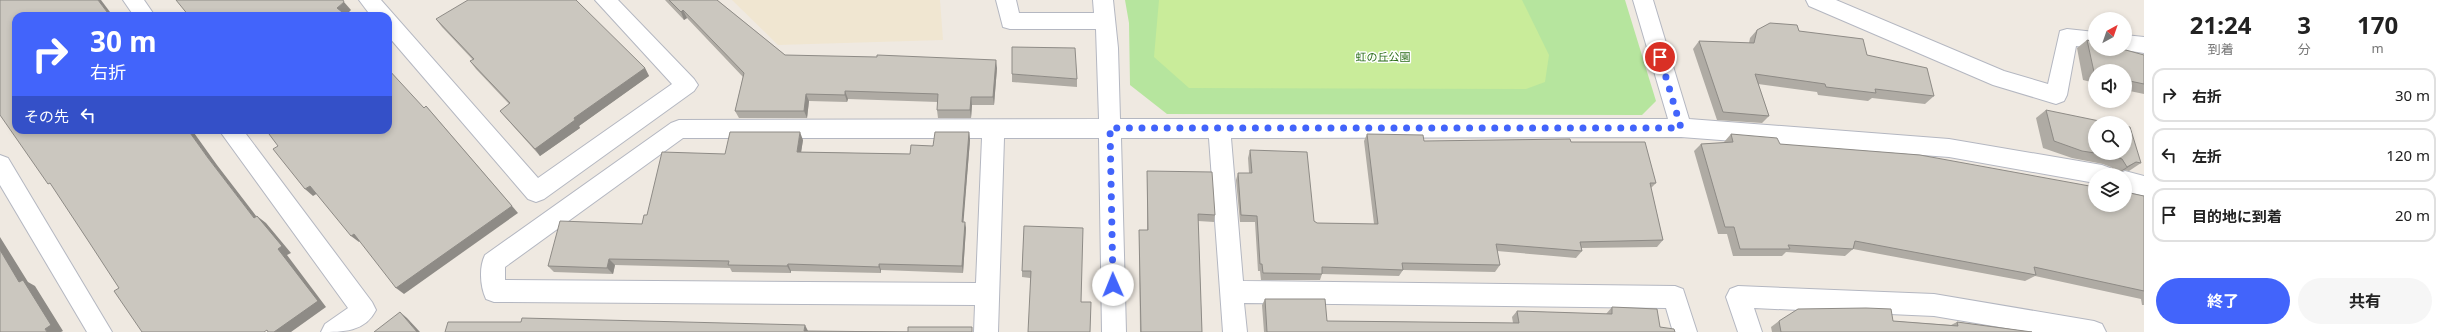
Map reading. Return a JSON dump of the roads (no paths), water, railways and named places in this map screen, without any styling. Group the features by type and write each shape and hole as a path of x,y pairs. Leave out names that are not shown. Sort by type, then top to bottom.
{"street":[{"path":"133,0 142,12"},
{"path":"369,0 380,12"},
{"path":"392,27 536,192 687,84 605,0"},
{"path":"1006,0 1010,21 1105,21"},
{"path":"1103,0 1108,48 1114,332"},
{"path":"1643,0 1681,128"},
{"path":"1816,0 2000,79 2056,95 2067,37 2088,39"},
{"path":"2132,44 2144,45"},
{"path":"986,332 993,128"},
{"path":"1220,128 1235,332"},
{"path":"987,294 494,291 492,262 678,129 1681,128 1949,148 2088,173"},
{"path":"233,134 364,310 332,332"},
{"path":"0,165 100,332"},
{"path":"2132,183 2144,186"},
{"path":"1232,292 1675,297 1685,332"},
{"path":"1750,332 1738,297 1934,305 2094,332"}],"park label":[{"name":"虹の丘公園","path":"1383,57"}]}
